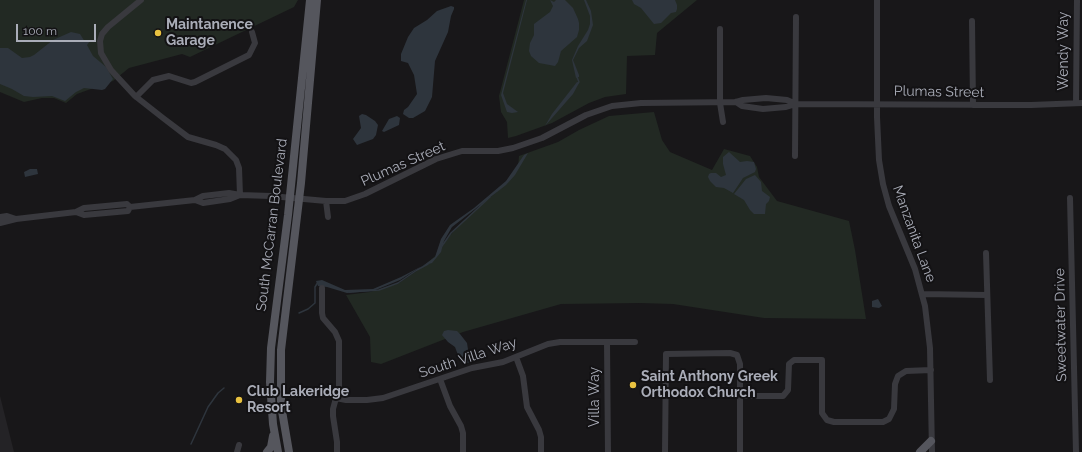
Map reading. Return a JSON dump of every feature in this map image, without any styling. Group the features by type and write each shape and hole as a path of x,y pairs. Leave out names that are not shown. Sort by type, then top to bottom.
{"main road":[{"name":"South McCarran Boulevard","path":"278,452 274,431 272,404 272,334 289,198 310,0"},
{"name":"South McCarran Boulevard","path":"289,452 281,405 281,350 299,199 317,0"},
{"path":"278,293 282,299 279,335 281,350"},
{"path":"267,452 271,447 274,431"},
{"path":"920,452 931,441"}],"street":[{"path":"141,0 108,27 102,34 100,41 101,53 111,70 136,97 188,137 225,149 236,160 239,168 240,195"},
{"name":"Manzanita Lane","path":"877,0 878,147 883,184 889,206 915,269 922,294 930,336 932,452"},
{"name":"Wendy Way","path":"1077,0 1079,103"},
{"path":"795,156 796,17"},
{"path":"972,21 973,105"},
{"path":"720,29 720,103 723,122"},
{"path":"136,97 153,80 169,76 190,83 196,82 249,55 255,43 252,32"},
{"name":"Plumas Street","path":"0,223 16,219 76,212 84,215 128,210 130,207 195,200 203,196 229,193 326,201 345,201 436,159 462,151 498,151 513,148 542,138 586,115 612,106 636,103 720,103 766,98 787,100 796,104"},
{"name":"Plumas Street","path":"736,102 742,106 764,109 786,107 796,104 1039,105 1079,103"},
{"name":"Sweetwater Drive","path":"1070,198 1076,452"},
{"path":"326,201 328,217"},
{"name":"Plumas Street","path":"0,217 6,216 16,219"},
{"path":"986,253 990,380"},
{"path":"322,288 322,314 326,323 335,332 339,341 339,387 333,416 337,452"},
{"path":"922,294 987,295"},
{"name":"South Villa Way","path":"336,398 346,400 378,399 472,368 503,362 548,344 560,342 635,342"},
{"name":"Villa Way","path":"607,342 608,452"},
{"path":"665,452 666,354 730,353 737,355 740,364 740,452"},
{"path":"516,357 523,376 527,407 541,437 541,452"},
{"path":"740,396 783,396 788,390 789,364 794,360 822,360 822,413 827,420 834,422 883,422 889,419 894,409 895,384 898,376 906,371 931,370"},
{"path":"440,379 450,406 462,426 463,452"},
{"path":"237,452 239,445"}],"shaded area":[{"path":"0,0 298,0 294,7 190,57 182,54 129,68 113,81 77,94 66,103 54,98 42,98 24,102 0,92"},
{"path":"524,0 697,0 657,33 655,55 627,56 626,94 605,97 589,103 552,123 508,138 507,122 501,112 499,96"},
{"path":"526,0 503,93 507,104 518,112 512,113 507,112 501,95"},
{"path":"550,0 554,2 556,0 565,0 573,8 579,23 577,37 561,51 558,62 555,66 539,63 531,56 529,51 530,43 534,35 534,24 550,12 553,6"},
{"path":"584,0 586,0 591,11 593,25 587,41 579,48 573,60 579,75 579,77 576,78 572,60 590,24 590,16"},
{"path":"632,0 675,0 677,9 676,12 671,13 661,23 654,24 641,8 634,4"},
{"path":"451,6 454,7 454,9 448,32 435,61 432,97 425,111 413,118 409,118 403,114 404,110 408,107 417,94 414,75 408,63 401,61 401,54 408,37 414,28 427,20 437,11"},
{"path":"71,32 80,34 85,42 90,41 87,45 93,56 106,67 113,79 105,89 84,88 76,92 65,101 52,96 24,96 0,84 0,48 8,48 22,58 30,57 53,40"},
{"path":"577,82 579,83 573,94 545,126 552,114"},
{"path":"654,112 662,140 670,152 712,170 724,149 750,156 757,167 759,177 777,201 849,221 866,319 764,318 673,304 561,304 463,332 381,364 371,362 370,337 346,295 370,292 399,283 421,268 440,252 445,241 462,222 509,181 518,168 519,156 558,142 609,116"},
{"path":"362,114 375,121 378,125 376,135 373,139 357,145 353,139 361,128 359,116"},
{"path":"397,116 400,118 399,125 384,132 382,131 389,119"},
{"path":"729,152 740,162 754,162 756,169 755,172 743,178 733,193 724,188 716,187 708,177 711,173 716,173 721,177 726,175 723,157"},
{"path":"528,153 515,175 506,185 452,227 444,241 441,252 432,263 422,266 435,257 441,239 450,225 474,208 506,181 524,155"},
{"path":"30,169 37,169 38,174 25,177 24,172"},
{"path":"755,175 761,182 762,191 770,197 766,204 765,214 754,214 744,200 734,194 746,179"},
{"path":"422,266 400,280 373,291 347,293 318,286 316,281 322,280 345,290 373,289"},
{"path":"878,299 882,306 879,308 872,307 872,301"},
{"path":"444,331 457,331 467,343 470,362 461,363 455,347 442,335"},
{"path":"0,396 14,452 0,452"}],"waterway":[{"path":"577,77 579,82 577,84"},
{"path":"442,246 451,233 490,197"},
{"path":"349,292 379,290 398,283 428,264"},
{"path":"299,313 308,309 315,303 315,287 318,282"},
{"path":"191,444 208,407 218,393 224,388"}],"place":[{"name":"Maintanence Garage","path":"158,33"},
{"name":"Saint Anthony Greek Orthodox Church","path":"633,385"},
{"name":"Club Lakeridge Resort","path":"239,400"}]}
